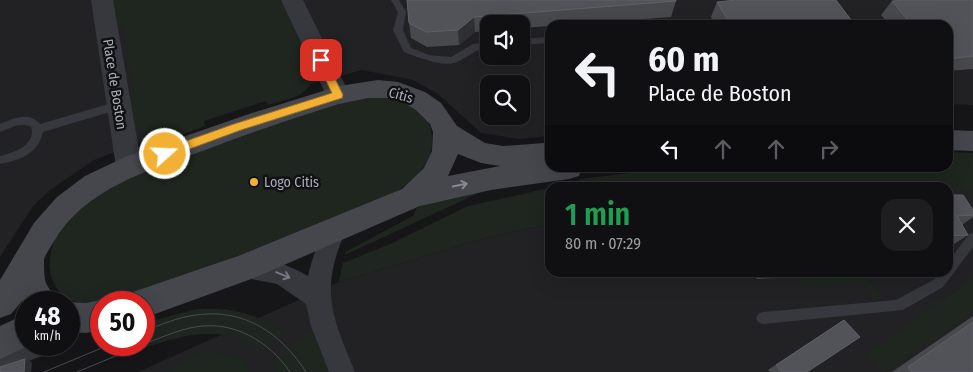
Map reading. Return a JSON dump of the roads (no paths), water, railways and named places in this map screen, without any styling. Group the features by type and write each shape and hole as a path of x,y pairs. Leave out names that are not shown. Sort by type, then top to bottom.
{"main road":[{"name":"Citis","path":"0,303 11,293 30,262 38,242 51,221 65,206 80,193 129,167 238,127 356,91 380,89 412,95 438,114 446,132"},
{"path":"446,132 466,147 481,154 508,156 545,154"},
{"path":"412,196 434,176 448,143 446,132"},
{"path":"953,140 973,141"},
{"path":"155,299 243,268 412,196 504,176 545,171"},
{"path":"30,262 31,288 33,291"},
{"path":"0,343 15,336"}],"street":[{"name":"Place de Boston","path":"102,0 129,167"},
{"path":"292,0 338,95"},
{"path":"335,230 328,244 318,298 321,314 342,372"},
{"path":"243,268 276,272 298,282 318,298"},
{"path":"0,360 15,354"}],"lane":[{"path":"395,0 402,12 398,30 407,50 428,58 453,60 476,46 480,46"},
{"path":"530,41 545,40"},
{"path":"38,129 119,105"},
{"path":"0,128 22,121 35,124 38,129 38,134 30,147 14,157 0,160"},
{"path":"953,264 973,238"},
{"path":"764,318 898,306 939,283 943,277"}],"tram line":[{"path":"155,327 189,316 230,315 260,326 273,335 296,358 306,372"},
{"path":"155,340 195,327 223,327 236,330 261,342 272,351 290,372"},
{"path":"44,372 90,353"},
{"path":"77,372 116,356"}],"place":[{"name":"Logo Citis","path":"254,182"}]}
